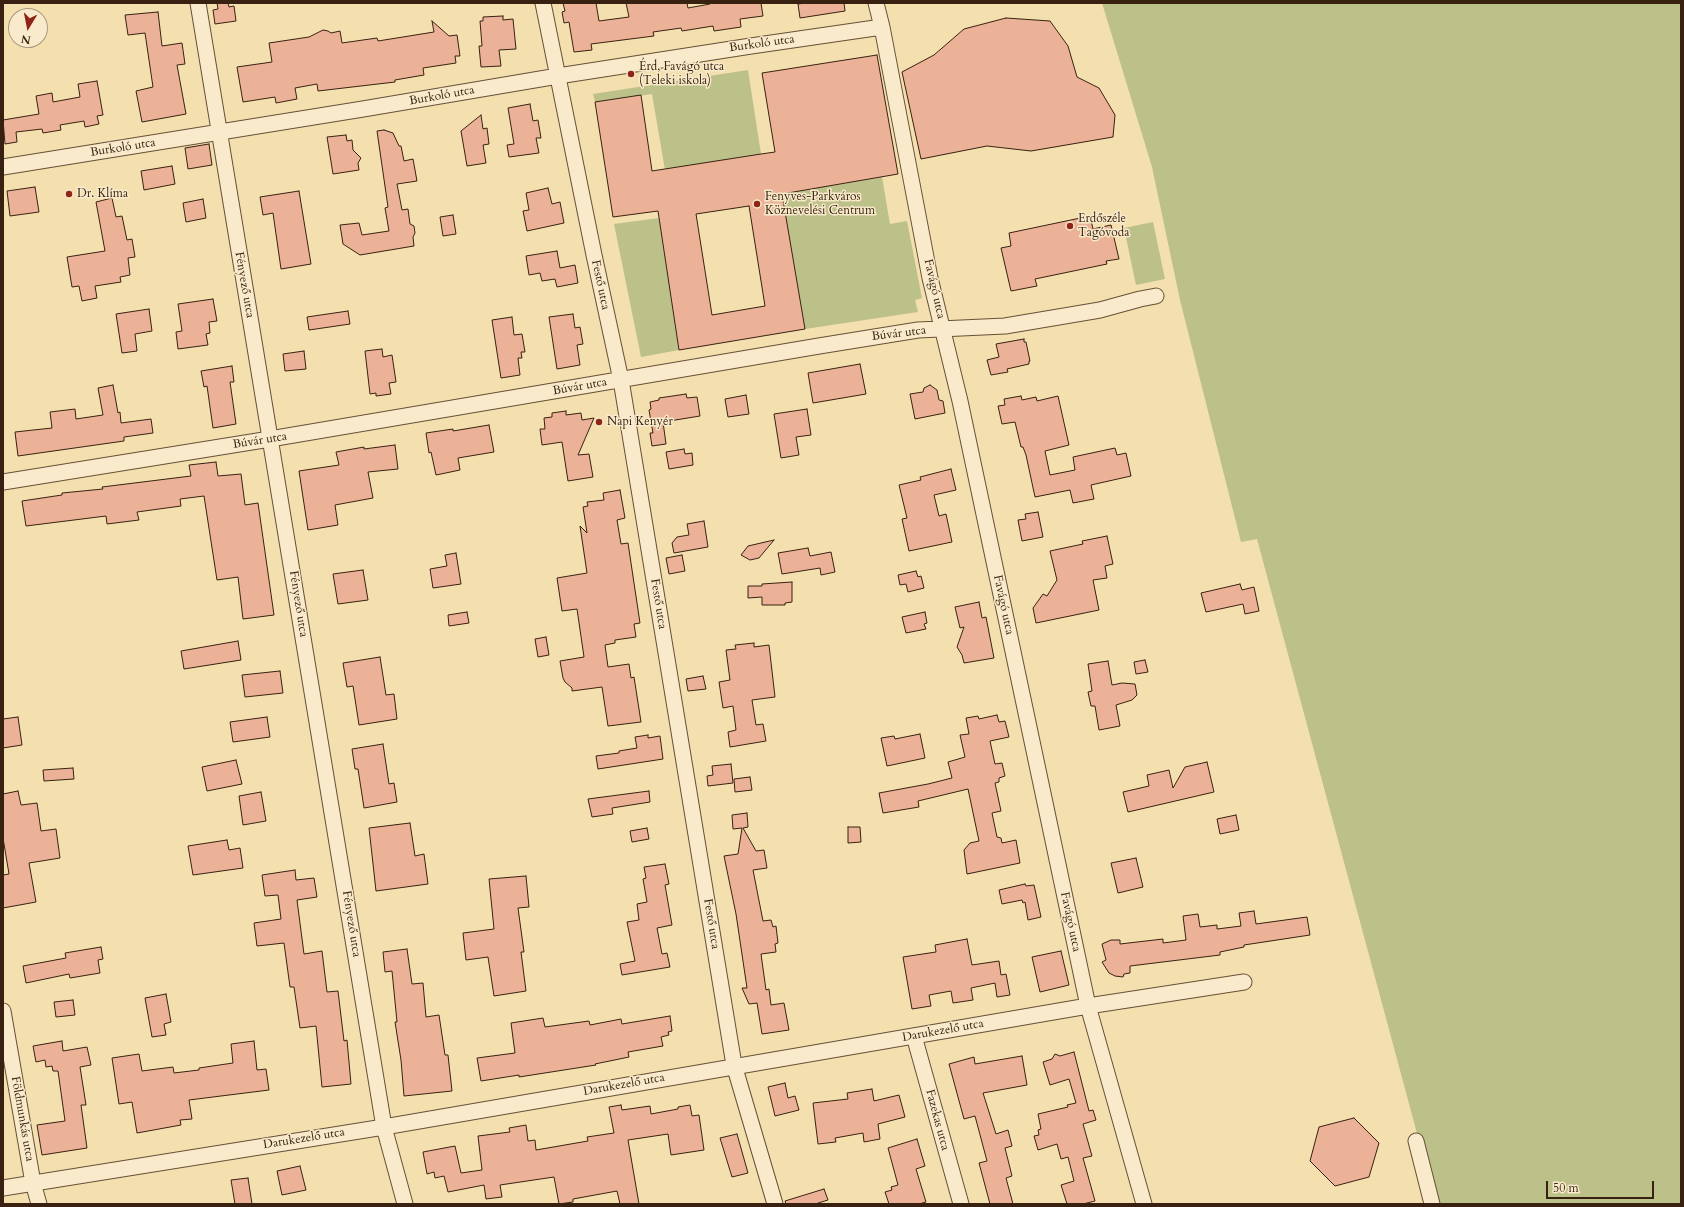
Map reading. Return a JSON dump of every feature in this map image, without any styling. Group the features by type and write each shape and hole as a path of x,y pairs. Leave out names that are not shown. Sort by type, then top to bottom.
{"street":[{"name":"Fényező utca","path":"198,3 384,1126 405,1204"},
{"name":"Festő utca","path":"543,3 621,380 734,1065 775,1204"},
{"name":"Favágó utca","path":"876,3 882,27 917,212 961,409 1088,1006 1144,1204"},
{"name":"Burkoló utca","path":"3,167 219,133 558,76 882,27"},
{"name":"Búvár utca","path":"3,482 270,439 918,330 1006,326 1100,310 1140,298 1156,296"},
{"name":"Darukezelő utca","path":"3,1188 384,1126 734,1065 1088,1006 1244,982"},
{"name":"Földmunkás utca","path":"3,1011 33,1183 39,1204"},
{"name":"Fazekas utca","path":"914,1036 961,1204"},
{"path":"1416,1141 1432,1204"}],"green space":[{"path":"1102,3 1681,3 1681,1204 1436,1204 1257,539 1241,542 1180,300 1152,167"},
{"path":"748,70 761,154 665,170 652,94 595,102 593,94"},
{"path":"882,177 890,224 907,221 922,298 915,300 918,312 805,329 782,194"},
{"path":"659,218 679,350 641,357 614,224"},
{"path":"1153,222 1165,279 1136,285 1124,228"}],"building":[{"path":"217,3 228,3 229,7 234,6 236,21 215,24 213,10 218,9"},
{"path":"563,3 596,3 599,21 629,17 626,3 687,3 688,8 710,3 761,3 763,16 740,19 741,27 714,31 713,26 682,31 681,28 653,32 654,36 591,44 592,50 574,52 569,22 564,23 562,12 565,11"},
{"path":"844,3 845,11 800,18 798,4"},
{"path":"158,12 162,46 182,43 185,64 177,65 186,114 142,122 136,91 153,87 145,33 128,35 125,15"},
{"path":"503,16 503,20 513,19 516,49 499,50 501,66 481,67 479,46 482,46 480,21 483,21 483,17"},
{"path":"1006,18 1050,21 1068,46 1077,77 1099,88 1115,115 1113,137 1031,151 987,146 921,159 902,72 934,55 964,29"},
{"path":"432,21 449,36 457,35 460,56 455,56 456,63 423,68 424,75 395,80 395,82 318,91 317,84 295,88 297,99 276,103 275,97 243,102 237,67 272,62 269,43 309,37 323,30 331,33 340,31 342,43 377,38 378,41 434,32"},
{"path":"877,55 898,174 782,194 805,329 679,350 658,211 613,217 595,102 641,95 652,171 775,152 762,73","holes":["749,206 765,306 712,315 696,214"]},
{"path":"97,81 103,115 97,116 99,124 85,127 84,121 60,125 61,130 43,133 42,129 16,132 17,142 5,144 3,120 39,114 36,96 52,93 53,102 80,97 78,84"},
{"path":"530,104 533,121 538,120 541,138 536,138 539,153 509,157 507,145 514,144 508,108"},
{"path":"481,115 483,129 487,128 489,144 483,145 486,163 467,166 461,131"},
{"path":"384,130 393,133 399,146 401,146 404,161 413,159 417,181 397,184 402,210 408,209 410,224 414,226 414,246 360,255 343,244 340,225 359,223 362,235 389,231 385,208 388,207 377,131"},
{"path":"346,135 347,141 352,140 353,150 361,158 358,163 359,170 333,174 327,137"},
{"path":"209,144 212,165 188,169 185,148"},
{"path":"172,166 175,184 144,190 141,171"},
{"path":"35,187 39,212 10,216 7,191"},
{"path":"548,188 552,204 560,202 564,223 527,231 523,211 529,210 526,193"},
{"path":"299,191 311,264 281,269 273,213 263,215 260,197"},
{"path":"112,198 116,217 122,216 127,240 132,239 135,257 128,258 130,275 120,277 121,282 95,286 97,298 82,301 79,286 72,287 67,257 105,251 96,202"},
{"path":"203,199 206,218 186,222 183,203"},
{"path":"453,215 456,234 443,236 440,217"},
{"path":"1090,216 1093,229 1111,225 1119,259 1106,261 1107,264 1035,279 1037,286 1011,291 1001,248 1011,246 1009,233"},
{"path":"557,251 560,268 575,265 578,283 557,287 555,279 542,281 540,273 529,275 526,256"},
{"path":"213,299 217,321 209,322 210,333 206,334 208,345 178,349 176,332 182,331 178,304"},
{"path":"149,309 152,331 135,334 137,351 122,353 116,314"},
{"path":"348,311 350,324 309,330 307,317"},
{"path":"573,314 575,328 580,327 583,344 577,345 580,365 557,369 549,317"},
{"path":"512,317 514,335 522,334 525,352 521,352 522,358 518,358 520,375 501,378 492,320"},
{"path":"1024,339 1030,361 1029,364 1007,369 1008,372 991,375 987,360 999,357 996,344"},
{"path":"382,349 383,357 392,355 396,382 389,383 391,394 376,396 376,393 370,394 365,351"},
{"path":"304,351 306,369 285,371 283,354"},
{"path":"860,364 866,394 813,403 808,373"},
{"path":"232,366 234,382 230,382 236,424 213,428 207,386 204,387 201,371"},
{"path":"113,385 118,413 120,412 121,423 151,419 153,433 124,437 124,441 18,456 15,432 52,428 50,412 75,409 76,419 103,415 98,388"},
{"path":"930,385 937,390 939,400 943,401 945,413 915,419 910,394 923,392 924,388"},
{"path":"686,394 687,398 697,397 700,416 663,422 666,444 652,446 650,433 653,433 649,410 651,409 650,402 659,400 659,398"},
{"path":"746,395 749,414 728,417 725,399"},
{"path":"1021,396 1022,400 1036,397 1037,401 1058,396 1069,445 1045,451 1050,475 1075,470 1073,457 1115,448 1117,455 1126,453 1131,476 1091,485 1094,499 1073,503 1070,490 1035,497 1026,455 1023,447 1021,447 1015,422 1002,424 998,406 1005,405 1004,399"},
{"path":"807,409 811,435 796,437 799,455 781,458 774,414"},
{"path":"566,411 566,415 581,413 582,420 594,418 578,455 589,454 593,477 568,481 562,442 542,445 540,429 545,429 544,418 552,417 552,413"},
{"path":"489,425 494,452 458,458 460,470 436,475 431,452 429,453 426,433 453,429 453,431"},
{"path":"395,445 398,469 368,472 373,498 335,505 338,525 308,530 299,471 339,465 336,452 364,447 364,449"},
{"path":"684,449 685,454 692,453 693,465 669,469 666,452"},
{"path":"216,462 218,476 241,474 245,505 258,503 274,615 243,619 238,577 217,580 204,496 180,499 181,506 137,512 139,520 107,524 106,516 26,526 22,501 62,495 62,493 103,489 102,487 191,476 189,465"},
{"path":"951,469 956,490 934,495 939,516 946,514 952,542 909,551 902,519 907,518 899,485 921,480 920,477"},
{"path":"620,490 625,518 617,520 621,544 628,543 640,623 634,624 636,637 615,640 615,643 605,645 608,667 629,664 631,678 634,677 641,722 608,726 602,687 572,691 572,688 563,678 560,661 584,657 577,609 562,611 557,578 587,573 580,526 587,533 583,507 588,506 587,502 604,500 603,493"},
{"path":"1038,512 1043,537 1022,541 1018,520 1026,519 1025,514"},
{"path":"704,521 708,547 674,553 672,543 677,537 689,535 687,524"},
{"path":"1107,536 1113,564 1105,566 1107,578 1093,580 1099,610 1036,623 1033,608 1043,594 1047,596 1057,580 1050,551 1083,544 1082,541"},
{"path":"774,540 759,558 750,560 741,555 748,546"},
{"path":"808,548 810,556 831,552 835,572 821,575 820,568 782,574 778,553"},
{"path":"456,553 461,584 433,588 430,569 447,566 445,555"},
{"path":"682,555 685,571 669,574 666,558"},
{"path":"363,570 368,600 338,604 333,574"},
{"path":"916,571 918,577 921,576 924,588 908,592 906,584 900,585 898,575"},
{"path":"792,582 792,602 785,603 785,605 762,605 762,597 748,598 748,586 762,586 762,584"},
{"path":"1240,584 1242,590 1254,587 1259,611 1245,614 1243,604 1206,612 1201,593"},
{"path":"979,602 982,618 986,617 994,658 964,663 962,655 957,647 964,627 960,628 955,607"},
{"path":"467,612 469,623 449,626 448,615"},
{"path":"925,612 927,623 924,624 926,629 906,633 902,617"},
{"path":"546,637 549,655 538,657 535,639"},
{"path":"238,641 241,660 184,669 181,651"},
{"path":"754,643 754,647 769,645 775,697 752,700 756,725 763,724 766,741 730,747 728,732 736,730 733,706 723,708 719,682 730,680 726,650 736,649 735,645"},
{"path":"380,657 386,695 394,694 397,719 359,725 353,686 347,687 343,663"},
{"path":"1145,660 1148,672 1136,674 1134,662"},
{"path":"1108,661 1112,685 1122,683 1135,684 1137,695 1132,700 1116,705 1120,726 1099,730 1095,706 1091,706 1088,692 1092,691 1088,664"},
{"path":"280,671 283,693 245,697 242,675"},
{"path":"703,676 706,689 688,691 686,679"},
{"path":"997,715 999,722 1005,721 1009,737 990,741 995,764 1002,763 1005,776 999,778 999,782 995,783 1001,811 992,813 997,837 1001,838 1002,843 1016,840 1020,863 967,874 964,850 970,843 979,841 968,789 918,801 919,807 883,813 879,793 952,778 948,762 965,757 960,735 969,734 966,718 978,716 979,719"},
{"path":"18,717 22,745 3,748 3,719"},
{"path":"267,717 270,737 233,742 230,722"},
{"path":"920,734 925,758 887,766 881,738 894,736 895,739"},
{"path":"648,735 648,738 660,736 663,759 598,769 596,756 619,753 619,751 637,748 635,737"},
{"path":"383,744 389,784 394,783 397,802 364,808 358,769 355,769 352,749"},
{"path":"236,760 242,784 207,791 202,767"},
{"path":"1207,762 1214,792 1128,812 1123,792 1149,786 1147,775 1169,770 1173,788 1185,767"},
{"path":"731,764 733,783 708,786 707,776 713,775 712,766"},
{"path":"73,768 74,779 44,781 43,770"},
{"path":"750,777 752,790 735,792 734,779"},
{"path":"18,791 21,805 37,803 41,831 56,829 60,858 29,863 36,902 3,908 3,875 9,874 3,838 3,794"},
{"path":"649,791 650,802 612,808 613,814 592,817 588,799"},
{"path":"261,792 266,821 243,825 239,796"},
{"path":"747,813 748,827 743,828 756,851 764,850 767,868 753,870 763,921 771,920 773,927 776,926 778,943 775,944 776,952 761,954 766,990 769,989 771,1005 784,1003 789,1030 762,1034 757,1003 749,1004 742,988 747,988 736,914 724,856 738,854 742,828 733,829 732,815"},
{"path":"1236,815 1239,830 1220,834 1217,819"},
{"path":"410,823 415,856 424,854 428,884 376,891 369,828"},
{"path":"848,827 860,827 861,842 848,843"},
{"path":"647,828 649,839 632,842 630,831"},
{"path":"227,840 229,850 240,848 243,868 193,875 188,846"},
{"path":"1136,858 1143,887 1118,893 1111,863"},
{"path":"665,864 669,884 665,885 672,925 657,928 662,954 667,953 670,967 622,975 620,964 635,961 627,922 639,920 637,904 647,902 643,879 646,878 644,867"},
{"path":"295,870 296,880 314,878 317,897 297,900 304,954 322,951 327,992 338,991 344,1041 347,1040 351,1084 322,1087 316,1026 300,1028 294,987 290,987 284,943 257,946 254,923 281,919 278,895 265,896 262,875"},
{"path":"526,876 529,907 518,908 524,952 521,952 526,991 494,996 488,957 466,960 463,933 494,929 489,879"},
{"path":"1025,884 1026,886 1034,885 1041,917 1028,920 1025,902 1023,903 1022,900 1002,904 999,890"},
{"path":"1254,911 1256,924 1307,917 1310,935 1244,945 1244,947 1220,952 1220,955 1130,966 1130,973 1124,974 1123,977 1115,976 1109,973 1102,962 1106,960 1102,944 1111,940 1120,940 1120,944 1163,939 1163,943 1186,940 1183,916 1198,914 1200,927 1217,925 1217,929 1241,926 1239,913"},
{"path":"967,939 972,965 999,961 1001,975 1006,974 1010,995 997,997 995,983 971,988 973,1000 953,1003 951,991 929,995 931,1006 912,1009 903,957 936,952 935,945"},
{"path":"101,947 103,959 98,960 100,973 70,978 69,974 26,983 23,966 66,958 65,953"},
{"path":"407,949 412,984 423,983 426,1017 439,1015 445,1055 448,1055 452,1091 404,1096 401,1060 395,1022 397,1022 392,971 385,972 383,952"},
{"path":"1061,951 1069,985 1040,992 1032,957"},
{"path":"166,994 171,1022 164,1024 166,1035 152,1037 145,998"},
{"path":"73,1000 75,1015 56,1017 54,1002"},
{"path":"670,1016 672,1031 668,1032 669,1035 661,1037 663,1046 628,1052 629,1057 595,1064 596,1065 519,1077 519,1075 481,1081 477,1058 515,1053 511,1023 543,1018 545,1027 589,1021 590,1025 621,1019 622,1024"},
{"path":"62,1041 63,1051 87,1047 91,1065 80,1067 86,1105 81,1105 87,1148 42,1155 37,1125 65,1121 58,1071 53,1071 52,1066 46,1067 45,1060 36,1062 33,1046"},
{"path":"254,1041 257,1070 266,1069 269,1090 189,1100 192,1119 180,1120 181,1125 137,1133 132,1102 119,1104 112,1058 139,1054 142,1071 173,1067 174,1073 199,1070 199,1068 233,1063 231,1044"},
{"path":"1074,1052 1089,1111 1093,1110 1096,1120 1083,1124 1092,1156 1083,1158 1095,1201 1083,1204 1067,1204 1061,1185 1074,1181 1068,1157 1061,1159 1057,1144 1038,1150 1034,1136 1039,1135 1038,1130 1041,1129 1038,1114 1068,1107 1067,1105 1076,1103 1069,1079 1050,1085 1043,1062 1052,1059 1055,1054 1060,1056"},
{"path":"1022,1056 1027,1085 983,1093 996,1134 1008,1130 1012,1146 1005,1148 1012,1176 1006,1178 1013,1204 990,1204 979,1163 987,1161 975,1116 964,1119 949,1064 974,1057 975,1064"},
{"path":"785,1083 788,1098 795,1096 799,1110 775,1116 768,1087"},
{"path":"872,1089 874,1101 899,1095 905,1117 878,1124 880,1139 864,1142 863,1133 835,1138 836,1142 818,1144 813,1103 848,1099 847,1093"},
{"path":"621,1105 622,1110 650,1106 651,1114 690,1105 692,1116 699,1115 704,1150 671,1155 668,1134 628,1140 639,1204 620,1204 617,1191 573,1199 573,1202 559,1204 554,1177 500,1185 502,1197 486,1199 484,1185 448,1192 444,1176 435,1178 434,1172 427,1174 423,1152 455,1146 461,1173 482,1170 478,1136 510,1132 509,1128 526,1125 528,1141 535,1140 536,1150 588,1141 587,1137 614,1133 609,1107"},
{"path":"1354,1118 1379,1143 1369,1177 1335,1186 1310,1161 1319,1127"},
{"path":"737,1134 748,1173 732,1177 720,1138"},
{"path":"917,1139 925,1166 916,1169 926,1202 919,1204 889,1204 885,1192 892,1190 891,1187 898,1185 888,1148"},
{"path":"300,1166 306,1190 282,1195 277,1171"},
{"path":"248,1178 252,1204 235,1204 231,1180"},
{"path":"824,1189 828,1200 815,1204 786,1204 785,1201"}],"place":[{"name":"Érd, Favágó utca (Teleki iskola)","path":"631,74"},
{"name":"Dr. Klíma","path":"69,194"},
{"name":"Fenyves-Parkváros Köznevelési Centrum","path":"757,204"},
{"name":"Erdőszéle Tagóvoda","path":"1070,226"},
{"name":"Napi Kenyér","path":"599,422"}]}
